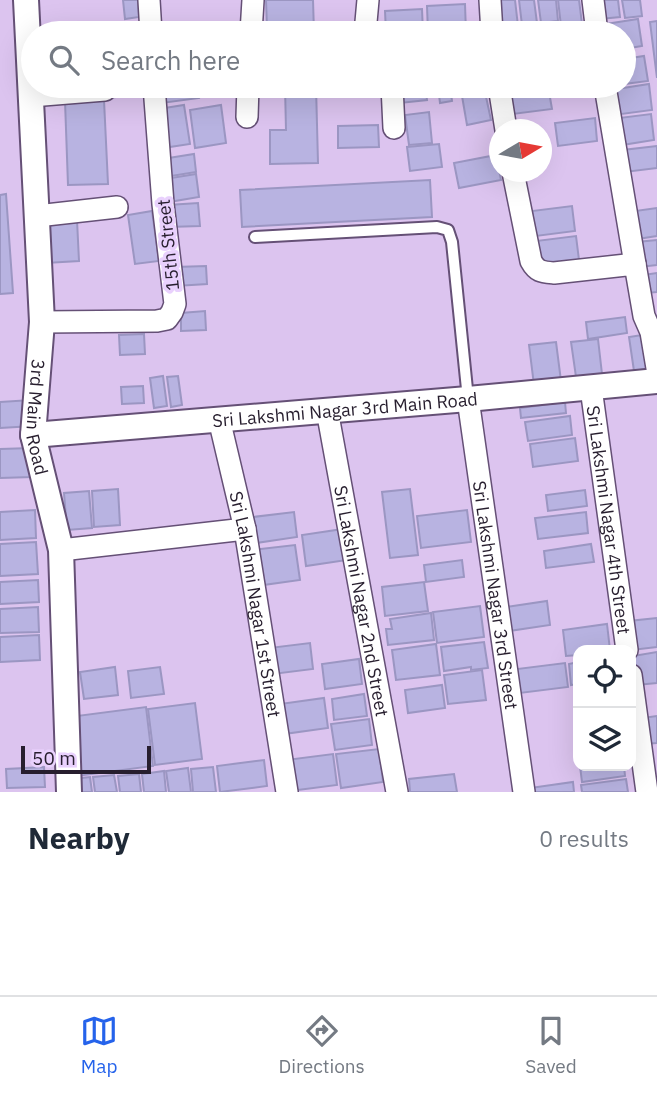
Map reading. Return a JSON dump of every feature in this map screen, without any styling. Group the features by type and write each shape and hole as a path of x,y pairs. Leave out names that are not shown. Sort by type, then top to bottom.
{"street":[{"name":"3rd Main Road","path":"26,0 27,21"},
{"path":"149,0 150,21"},
{"path":"252,21 253,0"},
{"path":"367,21 368,0"},
{"path":"490,0 491,21"},
{"path":"593,0 596,21"},
{"name":"3rd Main Road","path":"31,98 42,322 33,435 61,550 69,792"},
{"name":"15th Street","path":"42,322 157,321 167,319 172,312 175,304 163,204 155,98"},
{"path":"247,117 248,98"},
{"path":"393,98 394,128"},
{"path":"501,98 504,119"},
{"path":"607,98 644,316 651,332 657,368"},
{"path":"515,182 531,261 535,269 554,273 635,264"},
{"path":"37,216 117,207"},
{"name":"Sri Lakshmi Nagar 3rd Main Road","path":"33,435 657,381"},
{"name":"Sri Lakshmi Nagar 4th Street","path":"591,388 626,645"},
{"name":"Sri Lakshmi Nagar 3rd Street","path":"468,399 524,792"},
{"name":"Sri Lakshmi Nagar 2nd Street","path":"327,410 397,792"},
{"name":"Sri Lakshmi Nagar 1st Street","path":"219,419 245,529 287,792"},
{"path":"61,550 245,529"},
{"path":"636,708 647,792"}],"lane":[{"path":"255,237 437,226 448,230 452,242 468,399"}],"building":[{"path":"123,0 138,0 139,17 125,19"},
{"path":"266,0 313,0 314,21 267,21"},
{"path":"497,0 515,0 517,21 500,21"},
{"path":"519,0 534,0 537,21 522,21"},
{"path":"538,0 556,0 558,21 541,21"},
{"path":"558,0 579,0 582,21 560,21"},
{"path":"597,0 618,0 620,17 600,19"},
{"path":"622,0 640,0 642,16 625,18"},
{"path":"465,4 466,21 428,21 427,6"},
{"path":"422,9 422,21 385,21 385,11"},
{"path":"638,19 642,46 636,47 636,21 625,21"},
{"path":"657,21 657,78 650,22"},
{"path":"644,56 648,81 636,82 636,57"},
{"path":"649,84 652,110 614,115 611,98 636,98 636,86"},
{"path":"161,98 199,98 162,103"},
{"path":"285,98 316,98 318,163 270,164 270,130 286,130"},
{"path":"399,98 427,98 427,100 400,103"},
{"path":"439,98 452,98 452,101 440,103"},
{"path":"462,98 486,98 489,120 467,125"},
{"path":"511,98 550,98 552,109 513,114"},
{"path":"104,100 108,184 68,185 65,101"},
{"path":"184,105 190,144 163,148 158,109"},
{"path":"221,105 226,143 195,148 190,110"},
{"path":"429,112 432,143 409,145 405,115"},
{"path":"651,114 654,140 622,145 619,118"},
{"path":"595,118 597,141 558,146 555,123"},
{"path":"378,125 379,147 338,148 338,126"},
{"path":"439,144 442,167 410,171 407,147"},
{"path":"657,146 657,168 625,172 623,150"},
{"path":"194,154 196,172 165,177 162,159"},
{"path":"489,156 490,182 459,188 454,163"},
{"path":"196,174 199,197 169,202 165,179"},
{"path":"430,180 432,217 242,227 240,190"},
{"path":"6,194 13,293 0,294 0,195"},
{"path":"198,203 200,226 169,227 168,205"},
{"path":"572,206 575,231 536,236 532,211"},
{"path":"657,208 657,236 631,240 628,212"},
{"path":"152,211 159,261 135,264 128,215"},
{"path":"77,220 79,261 46,263 44,222"},
{"path":"576,236 579,260 539,265 536,241"},
{"path":"657,240 657,265 640,267 637,242"},
{"path":"206,266 207,284 176,286 175,267"},
{"path":"657,273 657,292 646,293 643,275"},
{"path":"205,311 206,330 181,331 181,313"},
{"path":"625,317 627,333 588,339 586,322"},
{"path":"144,334 145,354 120,355 119,335"},
{"path":"649,334 654,368 634,371 629,337"},
{"path":"598,339 602,374 576,377 571,342"},
{"path":"556,342 561,381 534,385 529,345"},
{"path":"163,376 167,406 154,408 150,378"},
{"path":"178,376 182,405 171,407 167,377"},
{"path":"143,386 144,403 122,404 121,387"},
{"path":"31,400 33,426 0,428 0,402"},
{"path":"565,402 566,413 521,418 520,408"},
{"path":"570,416 572,435 528,441 525,422"},
{"path":"575,438 578,461 533,467 530,444"},
{"path":"31,448 32,477 0,478 0,449"},
{"path":"118,489 120,525 94,527 92,491"},
{"path":"410,489 418,555 390,558 382,492"},
{"path":"585,490 587,506 548,511 546,495"},
{"path":"89,491 92,528 67,530 64,493"},
{"path":"35,510 36,538 0,540 0,512"},
{"path":"467,510 471,542 421,548 417,516"},
{"path":"294,512 297,537 256,543 253,517"},
{"path":"586,512 588,533 538,539 535,518"},
{"path":"343,529 347,560 306,566 302,535"},
{"path":"36,542 38,574 0,576 0,544"},
{"path":"591,544 594,562 546,568 544,551"},
{"path":"295,545 300,580 256,586 251,550"},
{"path":"462,560 464,577 426,582 424,565"},
{"path":"38,580 39,602 0,604 0,582"},
{"path":"424,582 428,611 385,616 382,587"},
{"path":"547,601 550,625 509,631 506,607"},
{"path":"480,606 484,637 437,643 433,612"},
{"path":"38,607 39,632 0,633 0,609"},
{"path":"431,613 434,640 388,645 386,629 392,629 390,619"},
{"path":"657,618 657,647 636,650 636,645 631,645 629,621"},
{"path":"607,624 609,645 573,645 573,655 566,656 563,630"},
{"path":"39,635 40,660 0,662 0,637"},
{"path":"484,642 488,668 471,670 471,667 444,671 441,647"},
{"path":"310,643 313,669 273,674 269,648"},
{"path":"436,644 440,675 396,680 392,650"},
{"path":"657,652 657,683 637,685 636,656"},
{"path":"359,659 362,684 325,689 322,664"},
{"path":"565,663 568,687 520,693 517,669"},
{"path":"573,663 573,685 571,685 569,664"},
{"path":"115,667 118,695 84,699 80,672"},
{"path":"160,667 164,694 131,698 128,671"},
{"path":"482,670 486,700 448,704 444,675"},
{"path":"442,685 445,708 408,713 405,690"},
{"path":"364,694 367,716 334,720 332,699"},
{"path":"324,698 328,728 284,734 280,704"},
{"path":"195,703 202,759 155,765 148,709"},
{"path":"146,707 153,766 77,776 69,717"},
{"path":"657,716 657,743 645,744 642,718"},
{"path":"369,719 372,745 335,750 331,724"},
{"path":"379,749 383,782 341,788 336,754"},
{"path":"333,754 337,785 290,791 286,760"},
{"path":"264,760 267,786 220,792 217,766"},
{"path":"44,767 45,787 7,788 6,769"},
{"path":"213,767 216,792 193,792 191,769"},
{"path":"188,768 191,792 169,792 166,771"},
{"path":"164,771 166,792 144,792 142,774"},
{"path":"581,771 624,771 625,776 582,782"},
{"path":"139,774 141,792 120,792 118,776"},
{"path":"454,774 457,792 410,792 409,779"},
{"path":"114,775 117,792 95,792 93,777"},
{"path":"90,777 92,792 74,792 72,779"},
{"path":"626,779 628,792 582,792 581,785"},
{"path":"573,782 574,792 531,792 530,788"}]}
